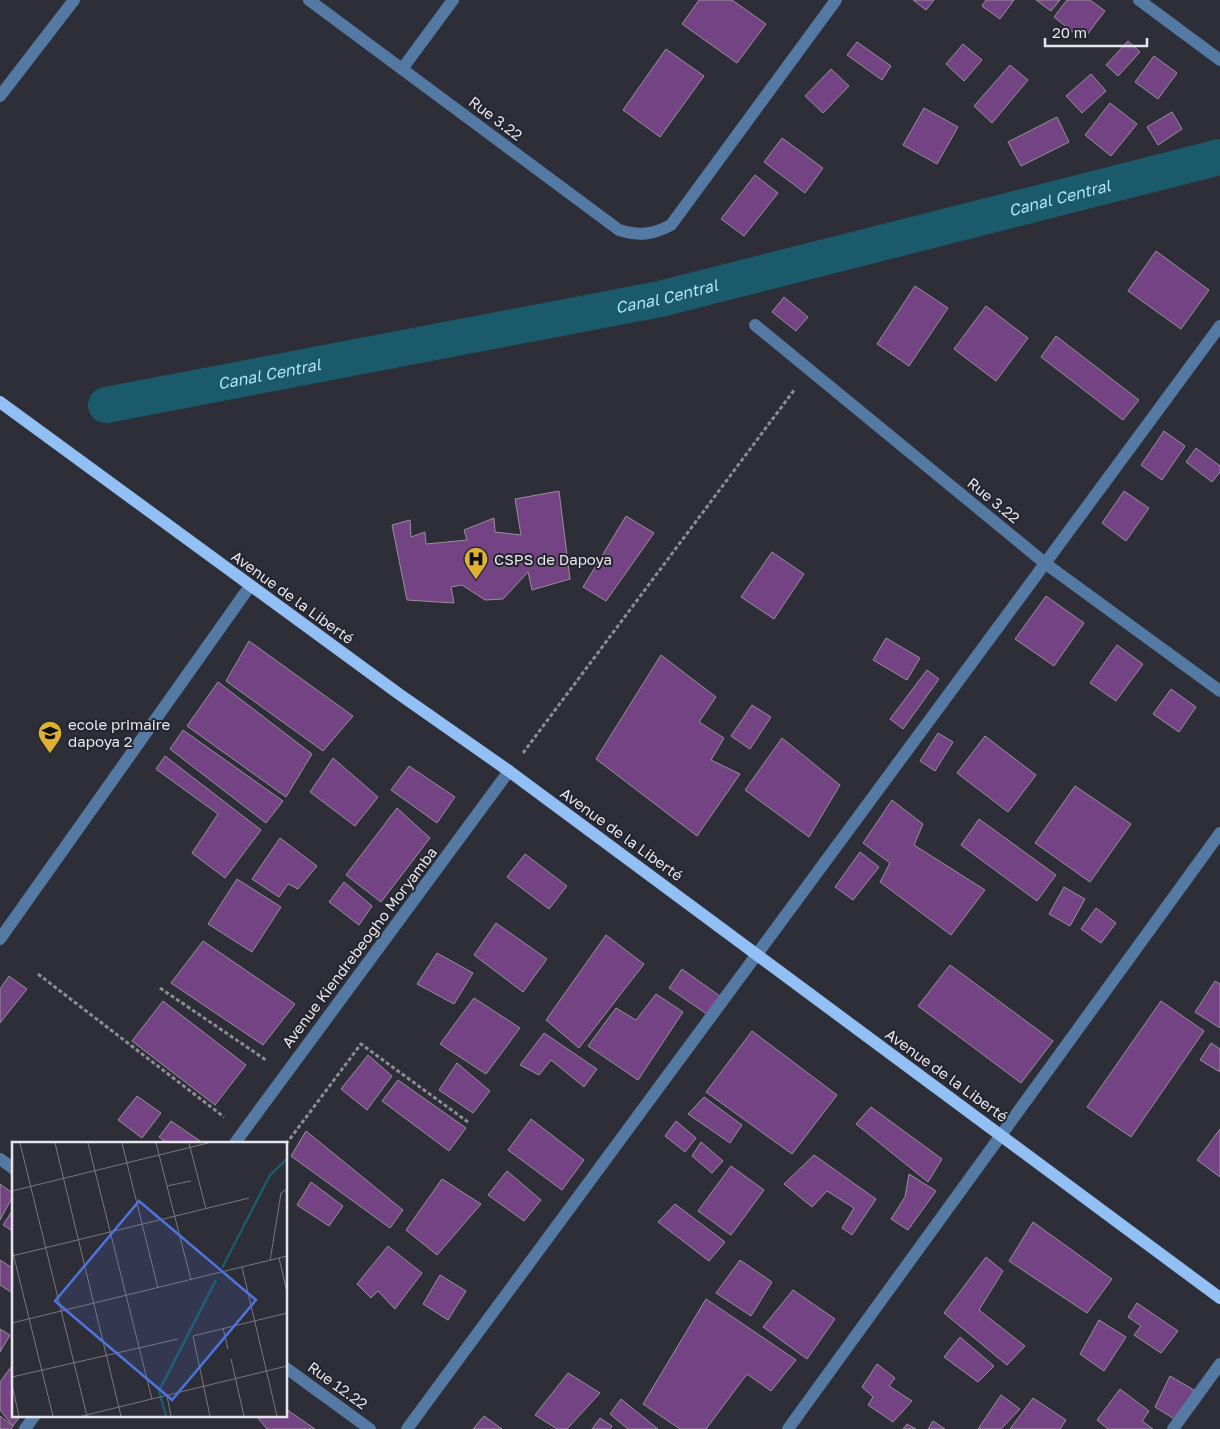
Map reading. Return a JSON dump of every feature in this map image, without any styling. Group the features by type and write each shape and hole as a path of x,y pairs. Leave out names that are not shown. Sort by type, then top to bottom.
{"main road":[{"name":"Avenue de la Liberté","path":"0,402 250,586 509,771 756,956 1220,1298"}],"street":[{"path":"0,96 74,0"},
{"name":"Rue 3.22","path":"309,0 619,230 637,236 655,233 671,225 836,0"},
{"path":"402,69 453,0"},
{"path":"1139,0 1220,60"},
{"name":"Rue 3.22","path":"755,325 1046,564 1220,691"},
{"path":"407,1429 1220,326"},
{"path":"0,939 250,586"},
{"name":"Avenue Kiendrebeogho Moryamba","path":"236,1142 509,771"},
{"path":"788,1429 1220,833"},
{"path":"0,1159 12,1168"},
{"path":"1173,1429 1220,1364"},
{"name":"Rue 12.22","path":"288,1369 370,1429"},
{"path":"25,1429 34,1416"}],"path":[{"path":"509,771 798,385"},
{"path":"38,974 243,1132"},
{"path":"160,988 286,1073"},
{"path":"288,1142 361,1044 468,1122"}],"building":[{"path":"699,0 732,0 766,24 737,63 682,24"},
{"path":"913,0 934,0 926,10"},
{"path":"986,0 1014,0 1000,19 982,6"},
{"path":"1036,0 1060,0 1051,11"},
{"path":"1067,0 1090,0 1105,11 1083,40 1054,17"},
{"path":"1128,41 1140,52 1118,76 1106,65"},
{"path":"857,42 891,66 882,80 847,55"},
{"path":"963,44 982,60 964,81 946,64"},
{"path":"666,49 704,76 660,137 623,110"},
{"path":"1154,56 1177,73 1158,99 1135,82"},
{"path":"1010,65 1028,80 992,123 974,106"},
{"path":"831,69 849,86 823,113 805,96"},
{"path":"1091,74 1106,91 1082,113 1066,96"},
{"path":"1110,103 1137,124 1111,156 1085,135"},
{"path":"924,108 958,127 937,164 903,145"},
{"path":"1172,112 1182,129 1158,145 1147,127"},
{"path":"1057,117 1069,142 1021,166 1008,142"},
{"path":"782,138 823,168 805,193 764,162"},
{"path":"755,175 778,193 744,236 721,219"},
{"path":"1156,251 1209,290 1181,329 1128,291"},
{"path":"915,286 948,308 909,366 877,344"},
{"path":"784,297 808,317 796,331 772,312"},
{"path":"986,306 1028,338 996,381 954,349"},
{"path":"1056,336 1139,400 1123,420 1041,357"},
{"path":"1164,431 1185,446 1162,480 1141,465"},
{"path":"1196,448 1220,466 1220,472 1212,482 1186,462"},
{"path":"559,491 570,579 532,590 528,572 503,599 485,600 462,585 451,587 454,603 407,600 392,525 410,520 411,537 425,532 426,544 467,540 464,530 494,518 495,532 521,535 515,499"},
{"path":"1124,491 1149,508 1126,541 1102,523"},
{"path":"626,516 654,533 606,601 583,587"},
{"path":"772,552 804,574 774,619 741,597"},
{"path":"1046,596 1084,623 1054,666 1015,639"},
{"path":"886,638 920,658 907,680 873,660"},
{"path":"249,641 353,716 323,751 226,681"},
{"path":"1117,645 1143,664 1116,701 1090,683"},
{"path":"661,655 716,697 699,722 724,738 711,760 740,774 697,836 596,759"},
{"path":"927,670 939,679 903,729 890,719"},
{"path":"218,682 312,754 286,797 187,726"},
{"path":"1171,689 1196,707 1179,732 1153,714"},
{"path":"752,705 771,717 750,749 731,736"},
{"path":"183,730 283,801 266,823 170,749"},
{"path":"938,733 953,742 935,771 920,761"},
{"path":"985,736 1036,775 1008,812 957,773"},
{"path":"782,738 840,785 809,837 745,790"},
{"path":"165,756 261,830 225,878 192,853 218,814 156,769"},
{"path":"333,758 378,797 355,826 310,792"},
{"path":"409,766 455,797 437,823 391,790"},
{"path":"1075,786 1131,824 1090,882 1035,843"},
{"path":"892,800 923,824 914,845 985,890 951,935 880,882 890,863 863,843"},
{"path":"397,808 430,838 381,902 346,875"},
{"path":"979,819 1056,875 1037,901 961,845"},
{"path":"280,838 317,866 298,889 288,884 279,897 252,879"},
{"path":"860,852 879,867 853,900 835,887"},
{"path":"525,854 567,886 549,909 507,877"},
{"path":"237,879 281,907 252,952 208,924"},
{"path":"344,882 372,906 359,925 329,902"},
{"path":"1064,887 1085,899 1070,926 1049,914"},
{"path":"1096,908 1116,923 1101,943 1081,929"},
{"path":"496,923 547,959 523,992 474,955"},
{"path":"606,935 644,964 579,1048 546,1020"},
{"path":"203,941 295,1004 263,1045 171,983"},
{"path":"437,953 473,973 454,1004 417,984"},
{"path":"950,965 1053,1041 1021,1083 918,1006"},
{"path":"682,969 724,999 711,1017 669,988"},
{"path":"9,976 27,989 0,1023 0,989"},
{"path":"1215,981 1220,984 1220,1028 1195,1012"},
{"path":"656,994 683,1012 638,1080 588,1046 616,1008 636,1020"},
{"path":"474,998 520,1028 486,1074 440,1044"},
{"path":"163,1001 246,1065 215,1105 132,1041"},
{"path":"1161,1001 1204,1031 1131,1137 1087,1107"},
{"path":"752,1031 837,1095 792,1154 706,1092"},
{"path":"544,1033 597,1069 584,1087 551,1060 539,1075 520,1065"},
{"path":"1211,1043 1220,1049 1220,1072 1200,1060"},
{"path":"368,1055 392,1076 367,1110 341,1089"},
{"path":"457,1063 490,1091 473,1113 439,1090"},
{"path":"398,1080 466,1128 449,1151 382,1101"},
{"path":"137,1096 161,1113 142,1138 118,1120"},
{"path":"704,1097 742,1125 730,1143 688,1114"},
{"path":"871,1107 942,1159 928,1182 856,1124"},
{"path":"531,1119 584,1160 562,1190 508,1150"},
{"path":"171,1121 202,1142 166,1142 159,1137"},
{"path":"676,1121 696,1138 685,1152 665,1136"},
{"path":"1220,1129 1220,1177 1197,1160"},
{"path":"306,1131 403,1210 390,1228 291,1156"},
{"path":"701,1142 723,1161 712,1173 692,1156"},
{"path":"814,1155 876,1199 852,1235 842,1228 854,1208 827,1191 812,1207 784,1184"},
{"path":"731,1166 764,1190 731,1235 698,1211"},
{"path":"507,1171 541,1200 524,1221 488,1195"},
{"path":"909,1174 936,1191 908,1230 891,1219 905,1197"},
{"path":"442,1179 481,1204 437,1255 406,1230"},
{"path":"311,1182 343,1206 329,1226 297,1205"},
{"path":"0,1184 12,1193 12,1198 0,1220"},
{"path":"675,1204 725,1242 709,1261 658,1222"},
{"path":"12,1211 12,1231 3,1225"},
{"path":"1033,1222 1112,1279 1087,1313 1009,1261"},
{"path":"388,1246 422,1273 395,1309 378,1291 371,1298 357,1284"},
{"path":"986,1257 1003,1271 979,1310 1025,1346 1007,1365 944,1313"},
{"path":"0,1260 12,1268 11,1292 0,1285"},
{"path":"740,1260 772,1282 751,1316 716,1293"},
{"path":"440,1275 466,1291 448,1320 423,1304"},
{"path":"793,1290 835,1319 807,1359 763,1327"},
{"path":"706,1299 796,1360 771,1391 747,1374 706,1429 680,1429 643,1404"},
{"path":"1137,1303 1178,1331 1161,1353 1134,1335 1141,1326 1128,1317"},
{"path":"1099,1320 1126,1337 1104,1371 1080,1354"},
{"path":"0,1329 10,1335 0,1352"},
{"path":"960,1337 994,1366 978,1382 944,1357"},
{"path":"877,1364 895,1378 889,1386 912,1401 893,1422 868,1405 873,1397 862,1387"},
{"path":"12,1368 12,1416 20,1416 13,1426 0,1410 0,1382"},
{"path":"568,1373 600,1393 567,1429 557,1429 535,1415"},
{"path":"1170,1376 1194,1390 1176,1420 1155,1407"},
{"path":"1120,1389 1149,1411 1142,1421 1153,1429 1108,1429 1097,1420"},
{"path":"1001,1395 1020,1409 1001,1429 978,1429"},
{"path":"1033,1398 1066,1420 1060,1429 1010,1429"},
{"path":"621,1399 658,1429 628,1429 610,1414"},
{"path":"288,1410 315,1429 267,1429 257,1417 288,1416"},
{"path":"0,1416 13,1426 11,1429 0,1429"},
{"path":"484,1416 502,1429 473,1429"},
{"path":"600,1418 612,1426 610,1429 592,1429"},
{"path":"933,1421 945,1429 928,1429"},
{"path":"907,1424 916,1429 903,1429"}],"waterway":[{"name":"Canal Central","path":"106,405 660,299 1220,157"}],"place":[{"name":"CSPS de Dapoya","path":"476,580"},
{"name":"ecole primaire dapoya 2","path":"50,754"}]}
